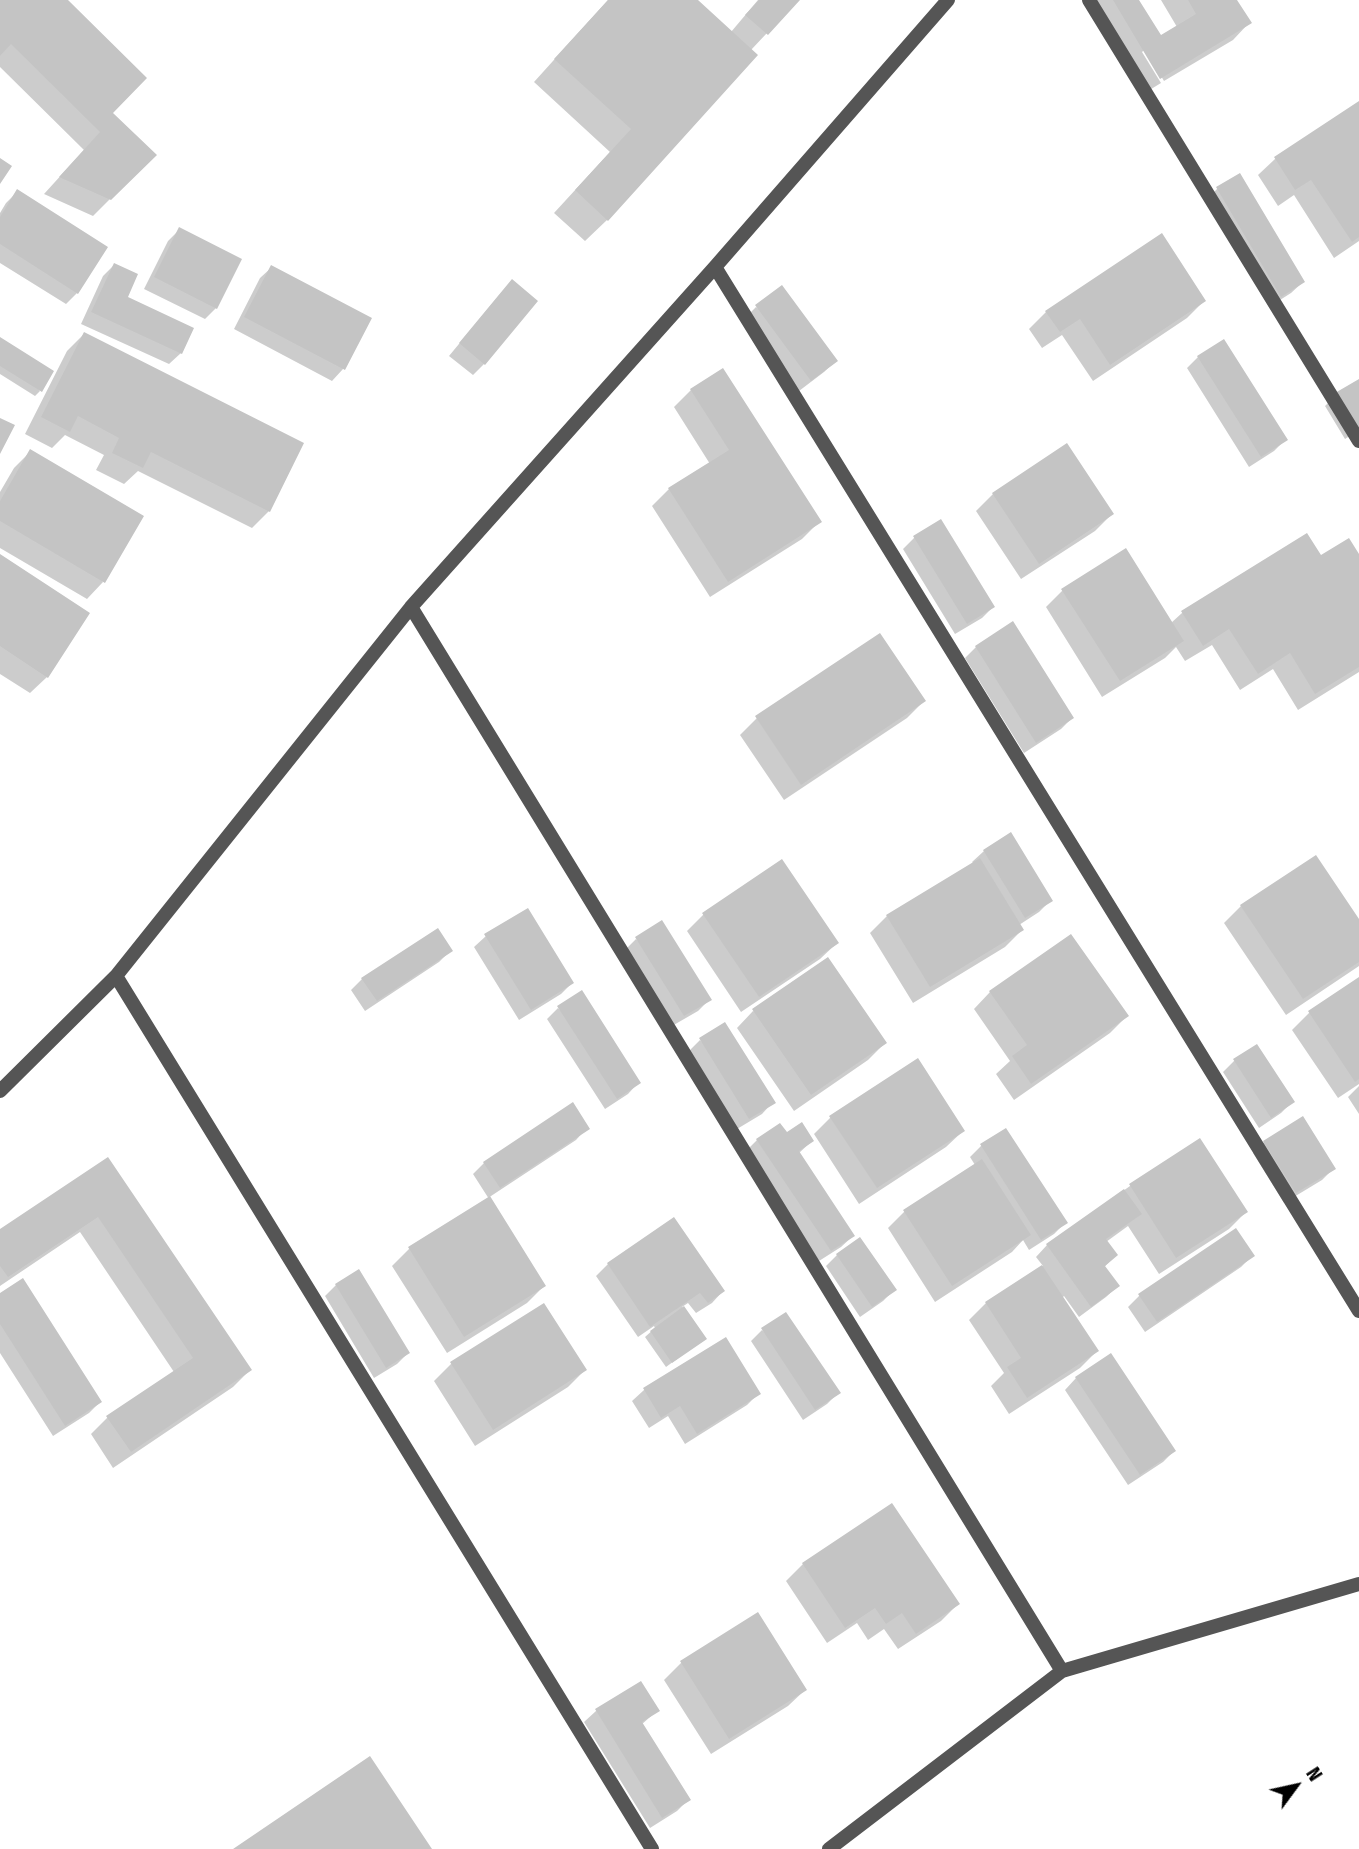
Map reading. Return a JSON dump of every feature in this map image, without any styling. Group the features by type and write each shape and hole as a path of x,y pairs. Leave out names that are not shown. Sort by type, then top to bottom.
{"street":[{"path":"0,1091 116,976 411,607 715,267 948,0"},
{"path":"1089,0 1359,441"},
{"path":"715,267 1359,1311"},
{"path":"411,607 1062,1671"},
{"path":"116,976 652,1849"},
{"path":"829,1849 1062,1671 1359,1584"}],"building":[{"path":"0,0 68,0 147,78 113,113 157,155 111,200 59,177 100,132 11,44 0,56"},
{"path":"608,0 698,0 758,55 608,221 575,190 631,129 554,59"},
{"path":"759,0 800,0 768,35 745,15"},
{"path":"1113,0 1139,0 1161,35 1196,14 1188,0 1237,0 1252,23 1160,79"},
{"path":"1359,101 1359,237 1352,242 1311,180 1295,190 1274,157"},
{"path":"0,158 12,166 0,184"},
{"path":"1240,173 1305,282 1281,297 1216,187"},
{"path":"17,189 108,247 78,294 0,244 0,217"},
{"path":"179,227 242,259 217,309 154,277"},
{"path":"1162,233 1206,301 1110,365 1080,319 1060,332 1045,311"},
{"path":"114,263 138,274 128,297 194,328 182,354 91,312"},
{"path":"271,265 372,318 345,370 244,317"},
{"path":"512,279 538,301 485,365 459,343"},
{"path":"782,285 838,361 811,381 755,305"},
{"path":"84,332 304,443 270,512 151,452 143,468 112,453 119,438 78,416 70,432 41,417"},
{"path":"0,337 54,371 42,392 0,366"},
{"path":"1224,339 1288,440 1261,457 1197,356"},
{"path":"723,368 822,522 728,582 668,488 729,450 690,389"},
{"path":"1359,379 1359,427 1356,429 1335,393"},
{"path":"0,418 15,425 0,454"},
{"path":"1067,443 1114,514 1039,564 992,493"},
{"path":"30,449 144,516 105,583 0,521 0,501"},
{"path":"941,519 995,607 967,624 913,536"},
{"path":"1307,533 1321,555 1349,538 1359,554 1359,667 1315,694 1290,653 1258,674 1229,629 1203,646 1181,611"},
{"path":"1126,548 1184,641 1120,681 1061,589"},
{"path":"0,554 90,613 48,678 0,646"},
{"path":"1013,621 1074,718 1036,743 975,646"},
{"path":"880,633 926,701 801,785 755,716"},
{"path":"1011,832 1053,901 1025,918 983,850"},
{"path":"1316,855 1359,919 1359,962 1303,999 1240,905"},
{"path":"980,858 1024,930 930,987 886,915"},
{"path":"782,859 839,943 759,997 702,913"},
{"path":"528,908 574,983 531,1010 484,934"},
{"path":"662,920 712,1000 684,1016 635,937"},
{"path":"438,928 453,951 377,1001 361,978"},
{"path":"1071,934 1129,1016 1031,1084 1012,1056 1027,1045 989,991"},
{"path":"828,957 887,1043 811,1095 752,1009"},
{"path":"1359,977 1359,1079 1355,1082 1308,1011"},
{"path":"582,990 641,1083 617,1099 557,1006"},
{"path":"725,1022 776,1103 749,1119 699,1038"},
{"path":"1257,1044 1295,1102 1271,1118 1233,1059"},
{"path":"918,1058 965,1131 877,1188 829,1116"},
{"path":"573,1102 590,1129 500,1188 483,1162"},
{"path":"1303,1116 1336,1169 1296,1193 1263,1141"},
{"path":"802,1122 814,1141 799,1151 855,1236 831,1251 756,1139 780,1123 787,1132"},
{"path":"1006,1128 1068,1223 1041,1240 980,1144"},
{"path":"1200,1138 1248,1212 1176,1258 1129,1184"},
{"path":"108,1157 252,1370 131,1452 106,1416 193,1358 98,1217 8,1277 0,1266 0,1229"},
{"path":"982,1159 1031,1235 952,1286 903,1210"},
{"path":"1124,1189 1142,1214 1106,1239 1118,1255 1105,1266 1120,1286 1091,1307 1046,1244"},
{"path":"490,1196 546,1286 464,1337 408,1247"},
{"path":"674,1217 725,1291 708,1303 700,1293 650,1327 607,1263"},
{"path":"1236,1228 1255,1256 1157,1322 1138,1294"},
{"path":"860,1237 897,1290 872,1307 836,1254"},
{"path":"1042,1265 1099,1351 1027,1398 1007,1367 1021,1358 985,1302"},
{"path":"359,1269 410,1353 386,1368 335,1284"},
{"path":"23,1278 102,1402 65,1426 0,1324 0,1293"},
{"path":"544,1303 587,1370 493,1430 450,1362"},
{"path":"684,1306 707,1339 672,1363 650,1331"},
{"path":"786,1312 841,1393 815,1410 761,1328"},
{"path":"726,1337 761,1394 697,1434 680,1406 661,1418 643,1388"},
{"path":"1111,1353 1176,1451 1140,1475 1075,1377"},
{"path":"892,1503 960,1604 916,1634 902,1613 886,1624 875,1608 845,1628 802,1563"},
{"path":"758,1612 807,1690 729,1739 680,1661"},
{"path":"641,1681 660,1711 642,1722 691,1800 662,1818 595,1709"},
{"path":"370,1756 432,1849 233,1849"}]}
